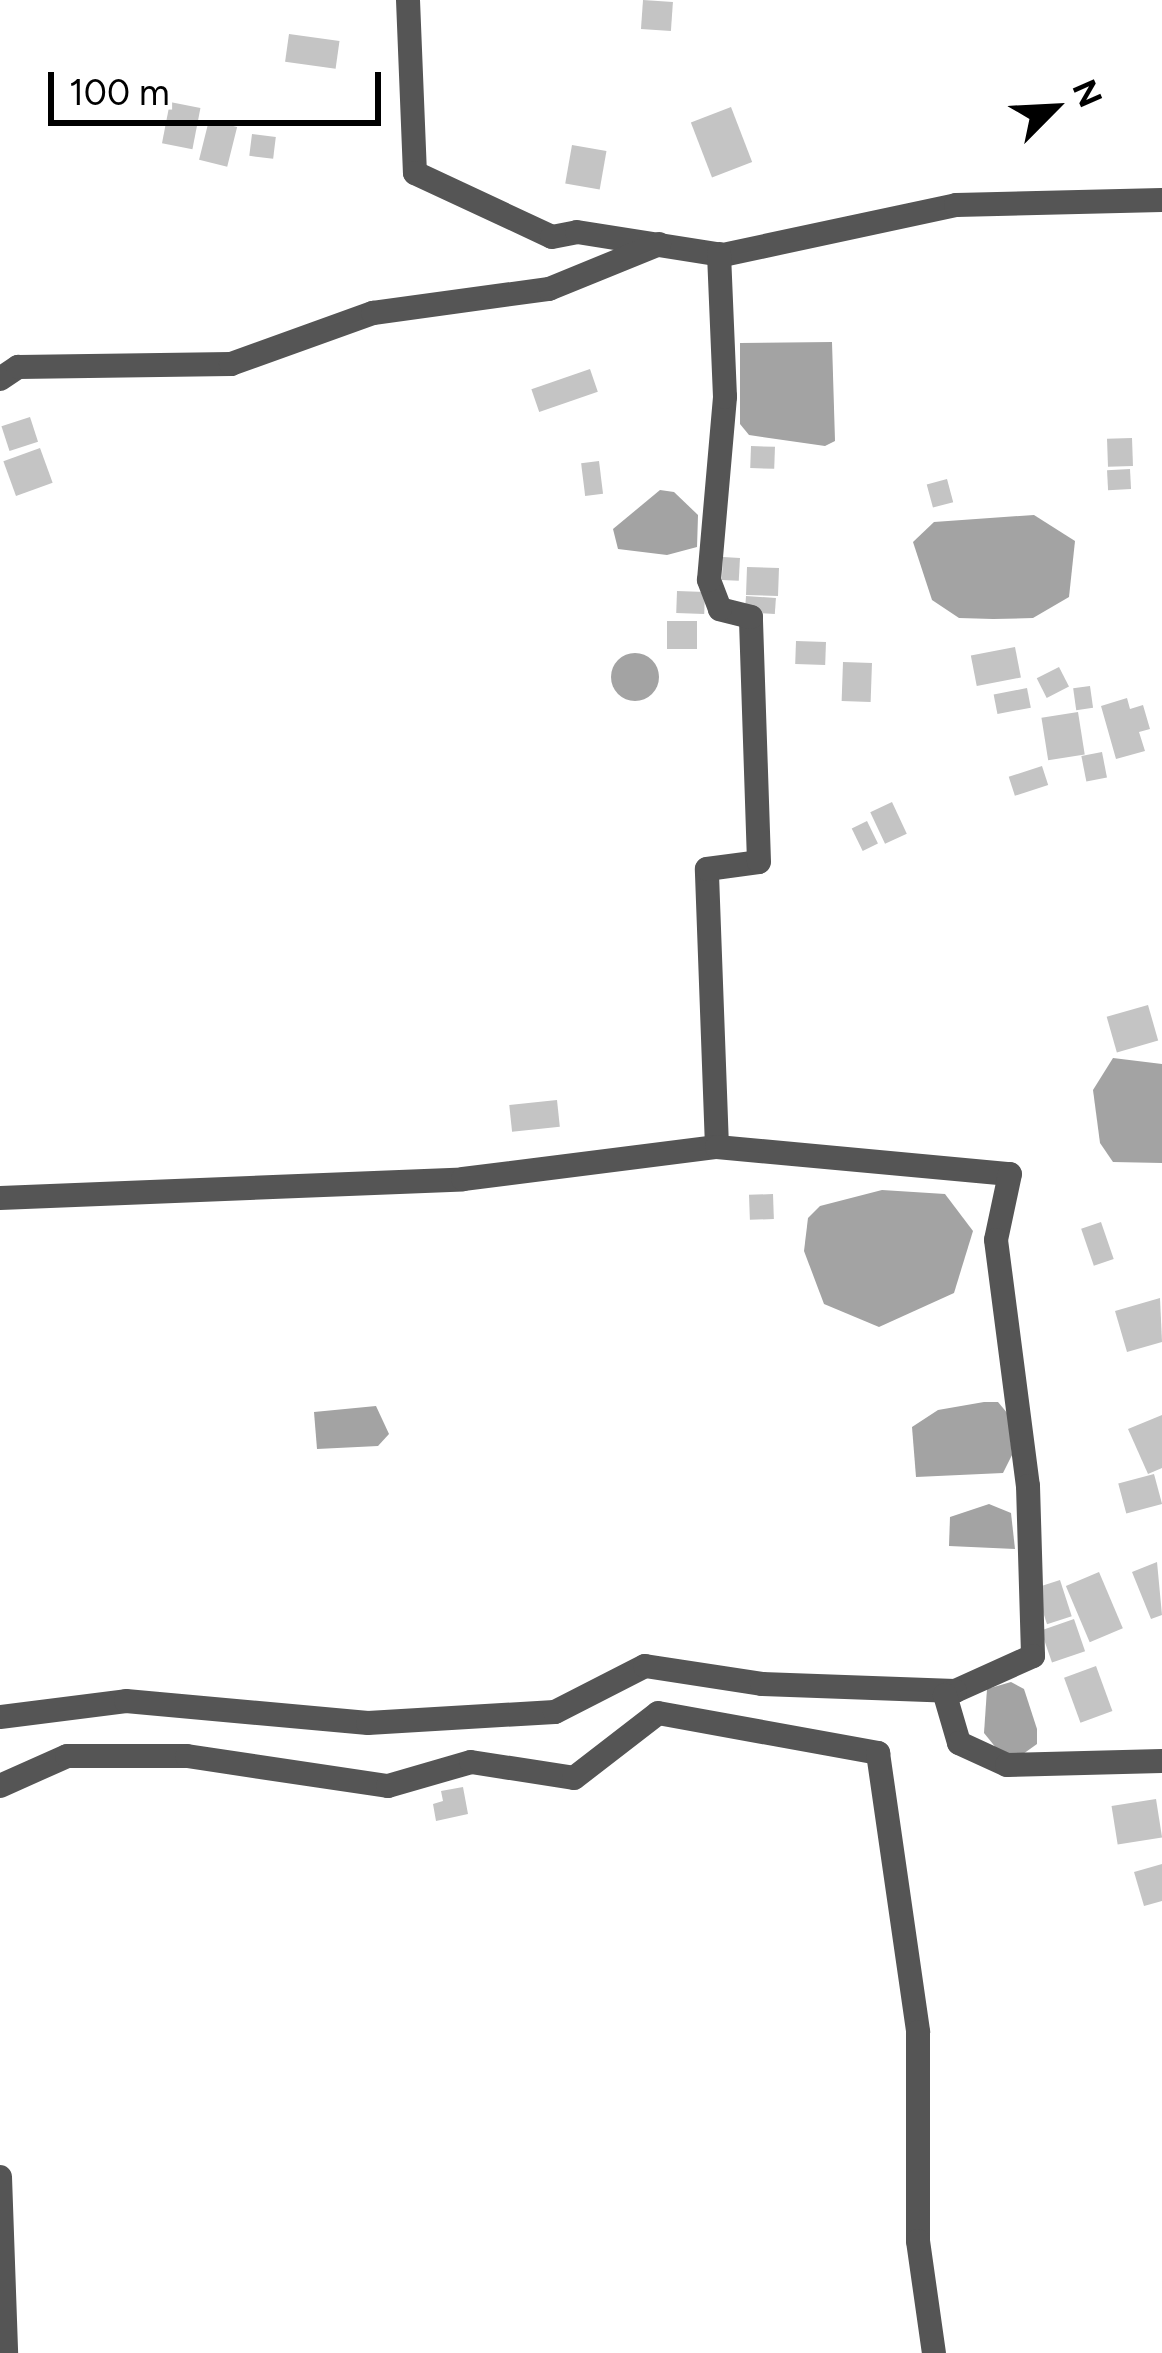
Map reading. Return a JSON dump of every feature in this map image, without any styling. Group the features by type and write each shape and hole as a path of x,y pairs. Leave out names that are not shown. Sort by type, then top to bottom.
{"street":[{"path":"408,0 415,173 552,238 577,232 719,254 956,205 1162,200"},
{"path":"0,379 18,368 231,364 373,314 549,289 661,243"},
{"path":"717,1147 707,869 759,862 751,617 720,609 709,580 725,397 719,254"},
{"path":"0,1198 463,1179 717,1147 1010,1174 996,1240 1028,1486 1033,1656 945,1695 959,1743 1007,1766 1162,1761"},
{"path":"0,1717 126,1701 368,1723 555,1712 645,1666 762,1684 955,1691"},
{"path":"0,1786 67,1756 187,1756 388,1786 471,1762 574,1778 658,1713 878,1753 918,2032 917,2241 934,2353"},
{"path":"0,2176 6,2353"}],"shaded area":[{"path":"832,342 835,441 825,446 749,435 740,424 740,343"},
{"path":"660,490 674,492 698,515 697,547 667,555 618,549 613,529"},
{"path":"1034,515 1075,541 1069,597 1033,618 993,619 959,618 932,600 913,542 934,522"},
{"path":"635,653 652,660 659,677 652,694 635,701 618,694 611,677 618,660"},
{"path":"1113,1058 1162,1064 1162,1163 1113,1162 1100,1143 1093,1090"},
{"path":"882,1190 945,1194 973,1231 954,1293 879,1327 824,1304 804,1251 808,1218 820,1206"},
{"path":"998,1402 1008,1414 1012,1455 1003,1473 916,1477 912,1427 938,1410"},
{"path":"376,1406 389,1434 378,1446 317,1449 314,1412"},
{"path":"989,1504 1011,1513 1015,1549 949,1546 950,1517"},
{"path":"1011,1682 1024,1689 1037,1729 1037,1744 1023,1754 1001,1754 984,1733 987,1689"}],"building":[{"path":"643,0 673,2 671,31 641,29"},
{"path":"289,34 340,41 336,69 285,62"},
{"path":"170,102 200,108 192,149 162,143"},
{"path":"731,107 752,162 712,177 691,122"},
{"path":"209,120 237,127 227,167 199,160"},
{"path":"252,134 276,137 273,159 249,156"},
{"path":"572,145 606,151 600,189 565,183"},
{"path":"590,369 598,392 539,412 531,389"},
{"path":"30,417 38,442 10,451 1,426"},
{"path":"1132,438 1133,466 1108,467 1107,439"},
{"path":"751,446 775,447 774,469 750,468"},
{"path":"40,448 53,483 16,496 3,461"},
{"path":"599,461 603,494 585,496 581,463"},
{"path":"1130,469 1131,489 1108,490 1107,470"},
{"path":"947,479 953,502 933,508 927,484"},
{"path":"723,557 740,558 739,581 722,580"},
{"path":"747,567 779,568 778,596 746,595"},
{"path":"677,591 705,592 704,614 676,613"},
{"path":"746,596 776,598 775,614 745,612"},
{"path":"667,621 697,621 697,649 667,649"},
{"path":"796,641 826,642 825,665 795,664"},
{"path":"1015,647 1021,677 977,686 971,656"},
{"path":"843,662 872,663 871,702 842,701"},
{"path":"1059,667 1069,687 1047,698 1037,678"},
{"path":"1090,686 1093,708 1076,710 1073,688"},
{"path":"1027,688 1031,708 997,714 994,694"},
{"path":"1127,698 1130,709 1143,705 1150,729 1139,732 1145,751 1116,759 1101,706"},
{"path":"1078,712 1085,754 1048,760 1041,718"},
{"path":"1102,752 1107,778 1086,782 1081,756"},
{"path":"1042,766 1048,785 1015,796 1009,777"},
{"path":"892,802 907,834 885,844 870,812"},
{"path":"867,821 878,843 863,851 852,828"},
{"path":"1148,1005 1158,1041 1117,1052 1107,1017"},
{"path":"557,1100 560,1127 512,1132 509,1105"},
{"path":"773,1194 774,1219 750,1220 749,1195"},
{"path":"1101,1222 1114,1259 1094,1266 1081,1229"},
{"path":"1160,1298 1162,1342 1127,1352 1115,1311"},
{"path":"1162,1415 1162,1468 1148,1474 1128,1429"},
{"path":"1154,1474 1162,1504 1126,1514 1118,1484"},
{"path":"1157,1562 1162,1615 1151,1619 1132,1572"},
{"path":"1099,1572 1123,1628 1090,1642 1066,1586"},
{"path":"1060,1580 1072,1616 1047,1624 1035,1588"},
{"path":"1074,1619 1085,1651 1052,1663 1041,1630"},
{"path":"1096,1666 1112,1711 1080,1723 1064,1678"},
{"path":"463,1787 468,1814 436,1821 433,1804 443,1801 441,1791"},
{"path":"1156,1799 1162,1838 1118,1845 1112,1806"},
{"path":"1162,1864 1162,1901 1144,1906 1134,1872"}]}
